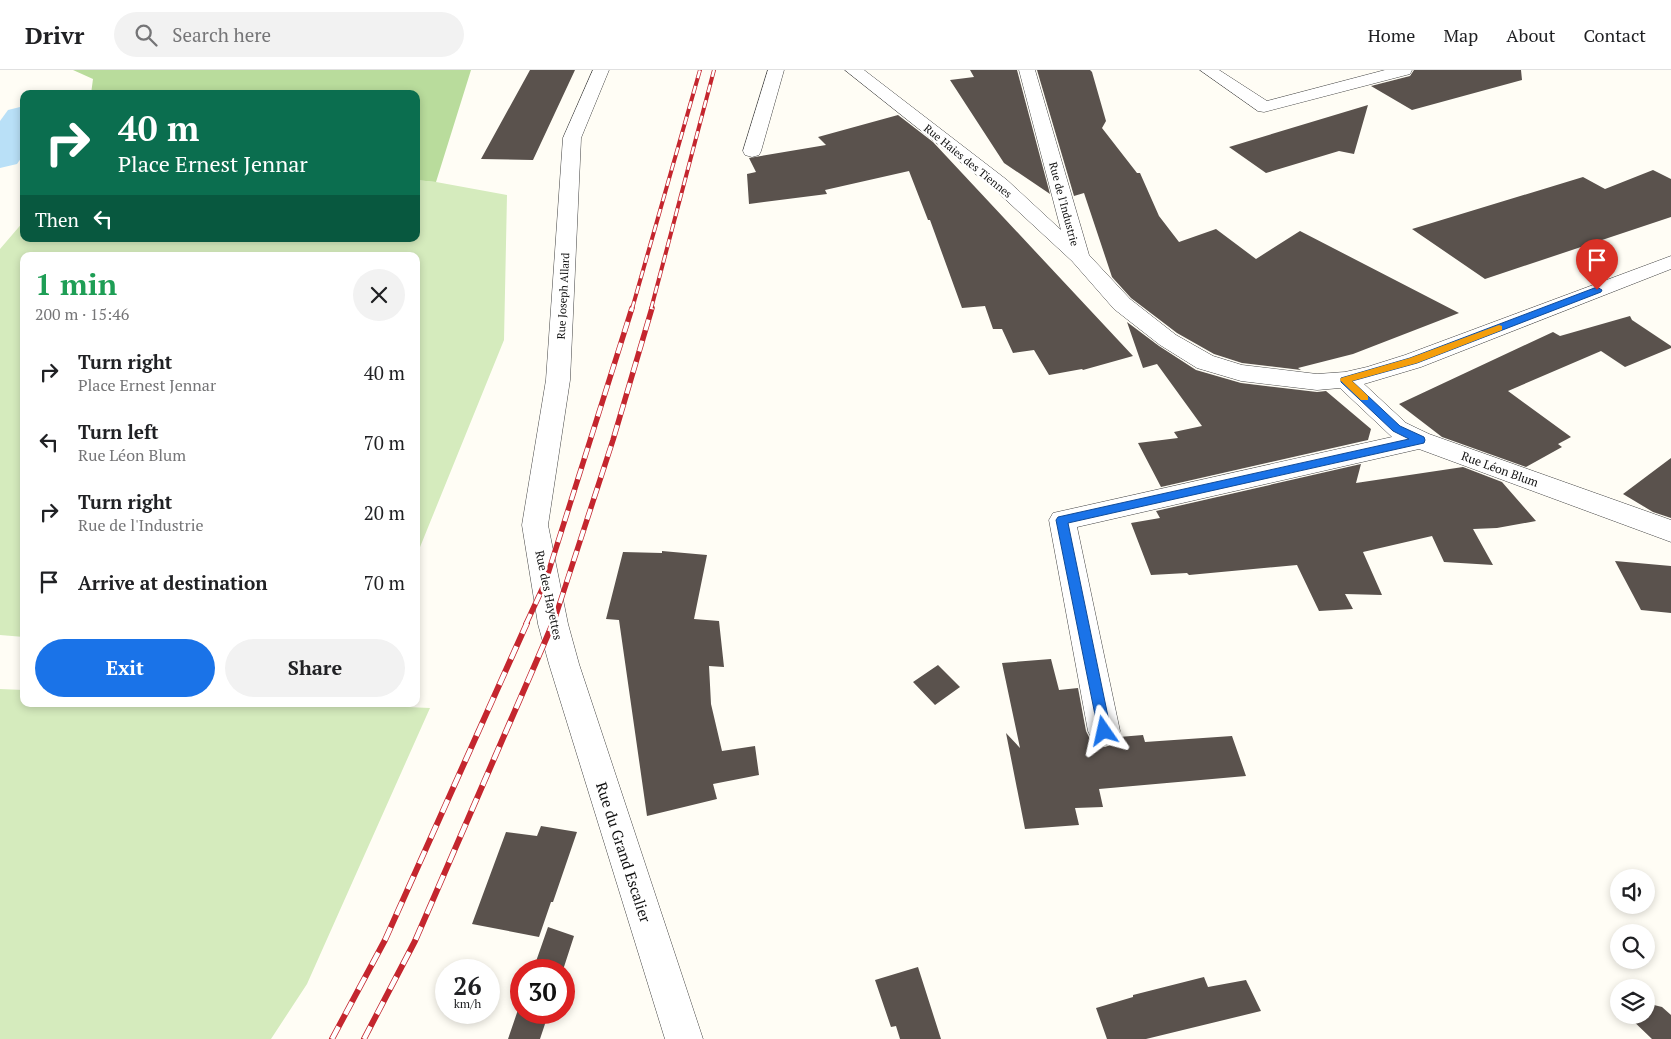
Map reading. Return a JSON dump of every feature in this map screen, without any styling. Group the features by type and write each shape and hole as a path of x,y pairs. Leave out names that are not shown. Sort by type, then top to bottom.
{"street":[{"name":"Rue Joseph Allard","path":"535,525 558,380 572,138 601,70"},
{"path":"752,151 776,70"},
{"name":"Rue Haies des Tiennes","path":"853,70 1000,184 1079,257"},
{"name":"Rue de l'Industrie","path":"1027,70 1079,257 1122,304 1168,340 1205,362 1241,373 1316,382 1345,380 1413,361 1671,262"},
{"path":"1208,70 1264,107 1404,70"},
{"name":"Rue Léon Blum","path":"1345,380 1396,429 1420,440 1671,531"},
{"path":"1104,731 1062,520 1420,440"},
{"name":"Rue des Hayettes","path":"535,525 553,624 564,664"},
{"name":"Rue du Grand Escalier","path":"564,664 684,1039"}],"green space":[{"path":"73,70 471,70 436,182 420,180 420,90 92,90 93,79"},
{"path":"420,180 507,195 504,340 420,547 420,252 20,252 20,637 0,635 0,249 20,226 20,242 420,242"},
{"path":"0,689 20,690 20,707 430,708 307,984 271,1039 0,1039"}],"building":[{"path":"530,70 575,70 533,160 481,159"},
{"path":"970,70 1017,70 1050,194 1004,163 950,80 974,77"},
{"path":"1037,70 1090,70 1092,72 1106,121 1102,128 1137,173 1140,173 1159,216 1179,242 1216,229 1256,259 1300,231 1459,313 1353,354 1298,368 1301,370 1242,363 1214,354 1177,333 1131,298 1112,277 1084,193 1074,196"},
{"path":"1414,70 1521,70 1522,80 1412,110 1371,86 1410,76"},
{"path":"1368,105 1354,154 1339,151 1266,173 1229,147"},
{"path":"898,115 933,142 1133,356 1083,370 1049,375 1034,350 1013,353 1002,329 993,329 985,306 962,308 930,220 928,220 909,171 825,190 827,194 749,204 747,174 756,172 749,158 826,145 818,137"},
{"path":"1653,170 1671,179 1671,217 1485,279 1412,229 1583,177 1605,189"},
{"path":"1630,316 1632,320 1671,346 1671,348 1625,367 1601,351 1508,391 1571,437 1558,444 1562,447 1526,467 1442,437 1399,404 1553,332 1560,336"},
{"path":"1127,322 1196,370 1241,383 1317,392 1326,391 1371,429 1368,440 1161,487 1138,443 1178,438 1174,432 1202,426 1157,364 1143,368"},
{"path":"1671,458 1671,518 1653,512 1623,494"},
{"path":"1361,464 1356,483 1463,467 1502,482 1536,521 1497,528 1473,529 1493,565 1444,562 1432,536 1363,552 1382,595 1345,594 1353,609 1319,611 1297,565 1189,575 1187,573 1151,575 1131,523 1160,518 1156,511"},
{"path":"662,551 707,555 694,619 719,621 724,667 709,666 711,704 722,751 755,746 759,775 713,784 717,799 647,816 619,620 606,619 623,552 662,553"},
{"path":"1615,561 1671,566 1671,613 1641,610"},
{"path":"1051,659 1059,690 1078,688 1086,731 1092,743 1105,747 1116,743 1119,737 1143,735 1145,742 1232,736 1246,776 1099,789 1103,807 1075,808 1079,825 1025,829 1006,733 1020,748 1002,663"},
{"path":"938,665 960,687 935,705 913,682"},
{"path":"541,826 577,832 539,937 472,924 506,832 537,836"},
{"path":"548,927 574,936 567,959 537,959"},
{"path":"918,967 941,1039 900,1039 896,1026 891,1027 875,980"},
{"path":"1204,977 1208,987 1246,980 1261,1011 1146,1039 1107,1039 1096,1008 1133,997 1133,995"},
{"path":"1655,1005 1662,1007 1671,1015 1671,1039 1652,1039 1636,1024 1655,1024"},
{"path":"513,1024 545,1024 540,1039 508,1039"}],"waterway":[{"path":"0,154 20,126"}],"railway":[{"path":"632,309 700,70"},
{"path":"651,309 714,70"},
{"path":"526,624 545,583 632,308"},
{"path":"553,624 613,440 652,308"},
{"path":"332,1039 385,940 527,623"},
{"path":"364,1039 415,941 553,623"}],"slow traffic":[{"path":"1364,398 1345,380 1413,361 1499,328"}],"route":[{"path":"1104,731 1062,520 1420,440 1396,429 1345,380 1413,361 1597,290"}]}
